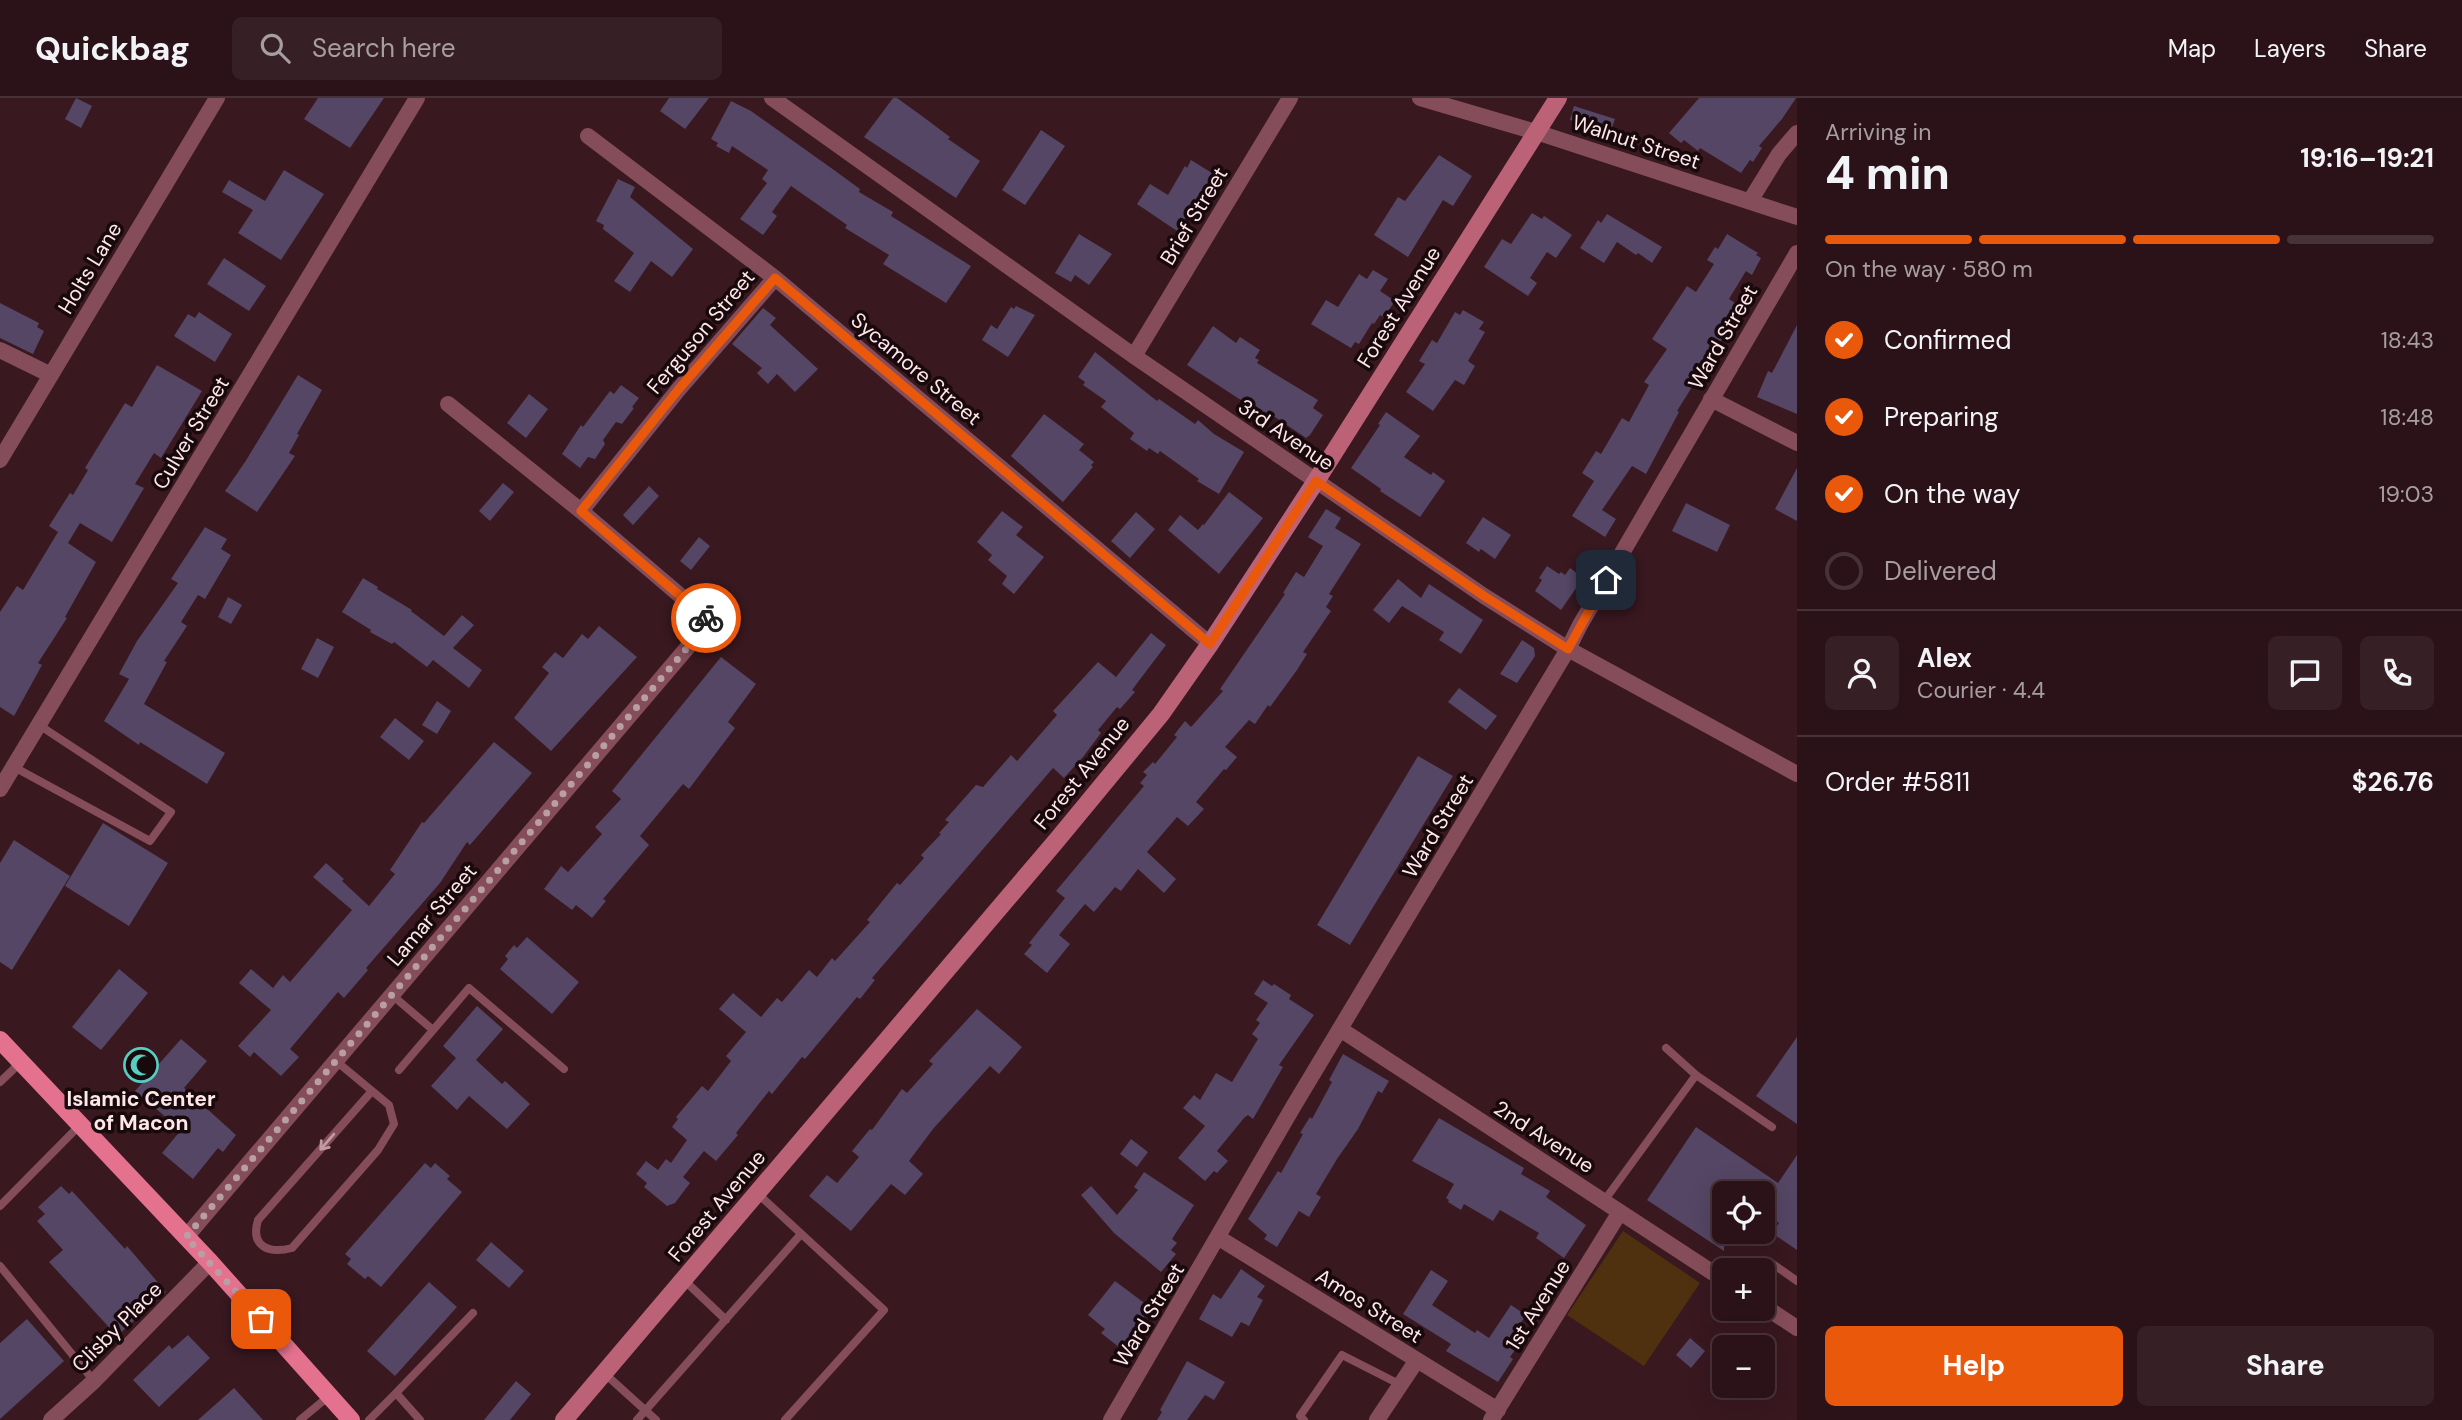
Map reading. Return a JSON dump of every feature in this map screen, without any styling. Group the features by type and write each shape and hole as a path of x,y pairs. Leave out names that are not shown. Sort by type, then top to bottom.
{"main road":[{"path":"0,1040 210,1262 351,1420"}],"street":[{"name":"Holts Lane","path":"0,460 217,98"},
{"name":"Culver Street","path":"0,789 417,98"},
{"name":"3rd Avenue","path":"772,98 1134,356 1484,596 1568,649 1797,774"},
{"name":"Brief Street","path":"1134,356 1290,98"},
{"name":"Walnut Street","path":"1420,98 1536,132 1797,217"},
{"name":"Forest Avenue","path":"564,1420 1161,714 1316,481 1558,98"},
{"path":"1750,201 1779,154 1797,133"},
{"name":"Sycamore Street","path":"588,136 775,278 1210,644"},
{"name":"Ward Street","path":"1111,1420 1568,649 1797,253"},
{"name":"Ferguson Street","path":"581,511 678,390 775,278"},
{"path":"0,350 51,375"},
{"path":"1711,399 1797,443"},
{"path":"448,404 581,511"},
{"name":"Lamar Street","path":"186,1237 710,621 581,511"},
{"name":"2nd Avenue","path":"1340,1030 1712,1272"},
{"name":"1st Avenue","path":"1495,1415 1620,1212"},
{"name":"Amos Street","path":"1219,1238 1417,1360 1495,1415"},
{"name":"Clisby Place","path":"51,1420 94,1381 210,1262"},
{"path":"1775,1314 1797,1328"},
{"path":"1377,1420 1417,1360"}],"lane":[{"path":"14,766 150,841 171,812 39,725"},
{"path":"399,1070 469,988 564,1069"},
{"path":"391,995 433,1030"},
{"path":"1666,1048 1696,1075 1772,1127"},
{"path":"336,1061 389,1105 394,1124 378,1150 292,1248 270,1250 262,1245 256,1240 258,1220 372,1091"},
{"path":"0,1082 20,1062"},
{"path":"1604,1201 1696,1075"},
{"path":"0,1206 80,1125"},
{"path":"757,1193 884,1310 785,1420"},
{"path":"637,1420 801,1234"},
{"path":"0,1266 94,1381"},
{"path":"1775,1266 1797,1281"},
{"path":"684,1280 726,1320"},
{"path":"369,1420 473,1313"},
{"path":"1304,1420 1300,1416 1342,1355 1401,1385"},
{"path":"604,1373 656,1420"},
{"path":"396,1393 420,1420"},
{"path":"300,1420 329,1396"}],"shaded area":[{"path":"1623,1231 1700,1283 1644,1366 1567,1315"}],"building":[{"path":"76,98 92,106 81,128 65,119"},
{"path":"318,98 384,98 350,148 304,119"},
{"path":"669,98 709,98 685,129 660,111"},
{"path":"893,98 897,98 922,116 950,137 948,139 980,161 956,198 864,137"},
{"path":"1699,98 1796,98 1759,146 1762,148 1753,162 1750,160 1741,173 1700,148 1698,151 1684,140 1681,143 1669,133"},
{"path":"731,101 751,111 860,189 859,192 893,212 891,216 971,266 946,303 883,264 889,255 845,228 847,225 791,186 772,212 777,216 763,235 740,219 767,183 762,179 768,170 732,146 729,153 716,146 718,143 711,139"},
{"path":"1574,106 1615,119 1610,133 1570,120"},
{"path":"1041,130 1065,146 1025,205 1002,190"},
{"path":"1439,155 1472,176 1453,206 1443,200 1408,257 1374,235 1398,197 1405,201"},
{"path":"1191,160 1220,178 1204,205 1197,200 1177,231 1137,204 1150,184 1168,195"},
{"path":"284,170 324,194 281,260 238,233 253,210 222,192 229,180 265,201"},
{"path":"618,179 635,187 630,197 693,249 672,277 651,261 630,292 614,281 634,253 596,221"},
{"path":"1532,213 1542,219 1544,216 1572,235 1556,258 1547,252 1530,278 1537,283 1528,296 1484,267 1502,239 1511,244"},
{"path":"1607,214 1662,247 1652,263 1617,242 1604,263 1580,248 1598,220 1601,223"},
{"path":"1079,234 1112,254 1089,285 1075,275 1071,282 1055,273"},
{"path":"1727,234 1758,253 1756,255 1761,258 1752,275 1746,271 1729,299 1742,307 1677,411 1679,412 1646,474 1632,466 1602,510 1616,519 1605,537 1572,516 1594,481 1582,473 1596,451 1601,454 1622,418 1629,422 1649,385 1644,382 1667,349 1652,339 1687,286 1696,292 1714,264 1707,260"},
{"path":"224,258 266,286 249,311 207,284"},
{"path":"1373,270 1388,279 1380,291 1395,301 1384,317 1380,315 1374,324 1372,323 1359,344 1355,342 1351,348 1311,324 1326,300 1338,307 1359,274 1367,279"},
{"path":"0,303 39,323 37,327 44,331 33,354 0,338"},
{"path":"1016,306 1035,315 1008,357 982,340 991,325 997,329 1011,307 1014,309"},
{"path":"763,308 776,318 770,325 818,369 795,392 777,374 768,384 757,373 762,368 732,344"},
{"path":"1463,310 1484,322 1479,329 1485,332 1468,361 1475,366 1464,385 1455,380 1433,411 1406,392 1425,364 1419,361 1432,340 1437,343 1455,312 1460,315"},
{"path":"199,312 232,334 215,362 174,336 188,314 195,318"},
{"path":"1797,325 1797,414 1757,397 1768,371 1772,373"},
{"path":"1213,326 1236,343 1240,337 1260,350 1255,358 1259,360 1257,363 1318,400 1313,408 1323,415 1310,435 1306,438 1272,415 1270,419 1187,365"},
{"path":"1095,352 1157,401 1159,399 1195,424 1198,420 1214,434 1244,452 1219,494 1197,481 1199,479 1160,451 1158,454 1149,448 1147,451 1130,439 1134,433 1101,407 1106,401 1083,385 1085,382 1078,377"},
{"path":"157,365 202,391 161,458 154,453 135,484 144,488 112,542 80,523 68,543 96,562 65,617 67,618 38,663 42,665 14,716 0,707 0,612 17,586 23,590 58,532 49,526 70,493 73,495 88,470 85,468 125,403 132,407"},
{"path":"298,375 322,390 289,453 295,456 257,512 225,491"},
{"path":"621,385 639,398 622,424 616,422 603,440 605,444 595,459 588,457 580,468 562,454 581,425 583,427 610,391 614,394"},
{"path":"529,394 548,409 526,438 507,423"},
{"path":"1386,412 1420,436 1404,457 1445,481 1420,517 1351,468"},
{"path":"1044,414 1084,444 1079,450 1094,462 1091,465 1093,467 1063,502 1011,456"},
{"path":"1797,468 1797,521 1775,509"},
{"path":"503,483 514,492 490,521 479,511"},
{"path":"649,486 659,496 633,525 623,515"},
{"path":"1229,492 1263,518 1219,574 1168,530 1180,515 1198,530"},
{"path":"1686,503 1730,525 1717,552 1672,531"},
{"path":"1326,509 1341,518 1335,528 1361,544 1329,594 1333,596 1326,607 1331,611 1303,652 1307,654 1297,670 1255,724 1249,720 1225,747 1237,757 1196,802 1204,809 1188,826 1177,817 1147,852 1176,879 1164,893 1138,869 1121,891 1115,887 1094,912 1085,904 1059,935 1070,944 1047,973 1024,954 1032,945 1029,943 1065,898 1056,891 1144,786 1140,783 1147,775 1143,772 1153,762 1155,764 1177,737 1174,735 1185,721 1191,727 1223,691 1220,689 1285,594 1283,593 1296,572 1304,577 1323,546 1308,537"},
{"path":"1002,511 1023,527 1016,535 1044,557 1014,594 1002,584 1007,576 988,560 992,555 977,542"},
{"path":"1136,512 1155,529 1130,558 1111,541"},
{"path":"1483,517 1511,535 1495,559 1466,543"},
{"path":"205,527 227,539 221,549 231,555 205,599 198,595 181,622 187,626 164,661 167,662 144,704 225,753 207,784 140,742 139,745 104,721 129,679 119,674 137,641 178,583 171,579"},
{"path":"699,537 710,546 691,570 680,561"},
{"path":"1547,566 1565,575 1570,568 1583,578 1561,610 1535,591"},
{"path":"363,578 412,610 444,636 462,615 474,625 453,648 482,670 469,688 433,660 427,667 394,642 392,644 370,632 371,630 342,612"},
{"path":"1398,579 1421,598 1429,584 1483,620 1461,654 1439,640 1444,632 1402,606 1389,623 1373,610"},
{"path":"228,597 242,605 231,624 218,617"},
{"path":"599,626 637,657 551,751 514,718 549,673 542,667 555,652 563,658 582,634 588,639"},
{"path":"1151,633 1166,645 1132,690 1135,692 1120,709 1117,707 1098,730 1101,733 1083,757 1064,778 1053,768 872,978 875,980 860,999 857,997 772,1094 769,1091 716,1161 704,1151 683,1177 690,1183 675,1203 667,1206 644,1187 647,1183 636,1174 646,1161 658,1170 666,1159 671,1163 687,1140 672,1127 678,1119 676,1117 702,1086 708,1091 731,1061 726,1056 746,1032 719,1009 733,993 761,1017 777,998 782,1002 809,970 817,977 832,958 835,961 870,922 867,920 897,883 900,885 924,858 921,855 949,822 945,820 976,785 983,787 1011,755 1017,761 1057,715 1053,711 1098,662 1116,677"},
{"path":"317,638 334,647 318,678 301,669"},
{"path":"1522,640 1534,648 1535,656 1517,683 1500,674"},
{"path":"721,657 756,684 728,722 735,728 689,789 683,784 640,836 649,845 603,899 606,901 592,918 576,905 572,910 544,889 561,866 568,872 602,834 595,827 621,799 612,791"},
{"path":"1459,688 1497,716 1486,730 1448,702"},
{"path":"437,701 451,711 437,734 422,725"},
{"path":"395,718 424,741 409,760 380,737"},
{"path":"494,742 532,773 470,845 467,842 440,883 366,968 368,970 344,998 338,992 290,1049 299,1057 281,1076 254,1052 250,1057 238,1046 271,1010 239,983 251,969 273,988 283,975 290,982 352,910 313,877 326,863 369,906 395,874 390,870 422,822 424,823"},
{"path":"1418,756 1453,776 1350,945 1317,925"},
{"path":"103,823 168,863 129,926 65,886"},
{"path":"14,840 70,876 12,970 0,962 0,863"},
{"path":"527,937 579,982 552,1014 500,969 508,959 505,956 514,945 517,948"},
{"path":"119,969 148,993 101,1050 72,1027"},
{"path":"1263,980 1291,995 1289,999 1314,1015 1279,1065 1283,1067 1253,1119 1248,1115 1244,1118 1217,1151 1228,1161 1205,1181 1178,1158 1205,1126 1183,1108 1194,1095 1200,1100 1216,1073 1232,1082 1258,1039 1252,1034 1260,1023 1256,1020 1268,1003 1254,994"},
{"path":"477,1006 503,1029 476,1060 502,1084 505,1081 530,1104 507,1129 469,1096 457,1110 431,1086 456,1058 443,1046"},
{"path":"977,1009 1022,1047 999,1074 990,1066 933,1129 909,1161 923,1174 905,1195 891,1184 851,1231 809,1196 827,1175 837,1183 859,1157 852,1151 870,1129 872,1130 902,1089 907,1093 933,1064 929,1061"},
{"path":"1797,1037 1797,1124 1756,1096"},
{"path":"181,1039 207,1061 184,1088 236,1135 223,1152 218,1148 193,1179 162,1153 181,1130 135,1091"},
{"path":"1343,1054 1389,1081 1382,1093 1378,1091 1358,1129 1316,1194 1321,1197 1309,1217 1299,1211 1277,1247 1264,1239 1267,1235 1248,1219 1278,1171 1281,1173 1303,1134 1300,1133 1310,1117 1312,1119 1332,1082 1329,1080"},
{"path":"1439,1118 1524,1168 1521,1174 1550,1191 1546,1197 1586,1225 1564,1258 1536,1238 1539,1233 1500,1210 1493,1221 1464,1204 1461,1210 1448,1202 1446,1198 1454,1184 1412,1161"},
{"path":"1696,1127 1778,1183 1797,1155 1797,1250 1775,1235 1779,1223 1775,1220 1775,1181 1712,1181 1712,1243 1647,1200"},
{"path":"1131,1139 1148,1152 1137,1167 1120,1154"},
{"path":"425,1163 431,1168 435,1163 450,1176 447,1179 462,1192 381,1287 368,1276 365,1279 347,1264 351,1259 345,1254"},
{"path":"1144,1172 1194,1205 1172,1239 1177,1243 1171,1250 1176,1254 1161,1272 1114,1233 1081,1195 1091,1186 1117,1215 1138,1190 1134,1187"},
{"path":"61,1186 69,1194 72,1191 125,1249 127,1246 166,1292 117,1336 49,1262 63,1250 37,1221 45,1214 38,1207"},
{"path":"491,1242 524,1271 509,1288 476,1260"},
{"path":"1713,1244 1726,1244 1724,1251"},
{"path":"1241,1269 1265,1286 1257,1297 1263,1300 1249,1326 1241,1322 1232,1337 1199,1319 1213,1294 1221,1299"},
{"path":"1431,1270 1448,1281 1432,1305 1475,1333 1477,1330 1489,1338 1511,1305 1526,1315 1507,1344 1515,1350 1510,1357 1513,1359 1498,1382 1446,1351 1451,1344 1403,1314"},
{"path":"1115,1281 1151,1308 1120,1348 1101,1333 1105,1329 1088,1315"},
{"path":"429,1282 457,1307 395,1376 367,1351"},
{"path":"27,1319 64,1361 0,1419 0,1343"},
{"path":"188,1335 210,1358 159,1407 133,1380 169,1345 172,1349"},
{"path":"1690,1338 1705,1351 1691,1368 1676,1355"},
{"path":"1187,1361 1225,1382 1214,1400 1205,1395 1187,1420 1157,1420 1162,1412 1160,1410"},
{"path":"516,1381 531,1394 510,1420 484,1420"},
{"path":"234,1388 263,1420 198,1420"}],"way so far":[{"path":"261,1319 186,1237 710,621 706,618"}],"place":[{"name":"Islamic Center of Macon","path":"141,1065"}],"route":[{"path":"706,618 581,511 678,390 775,278 1210,644 1316,481 1484,596 1568,649 1606,580"}]}
